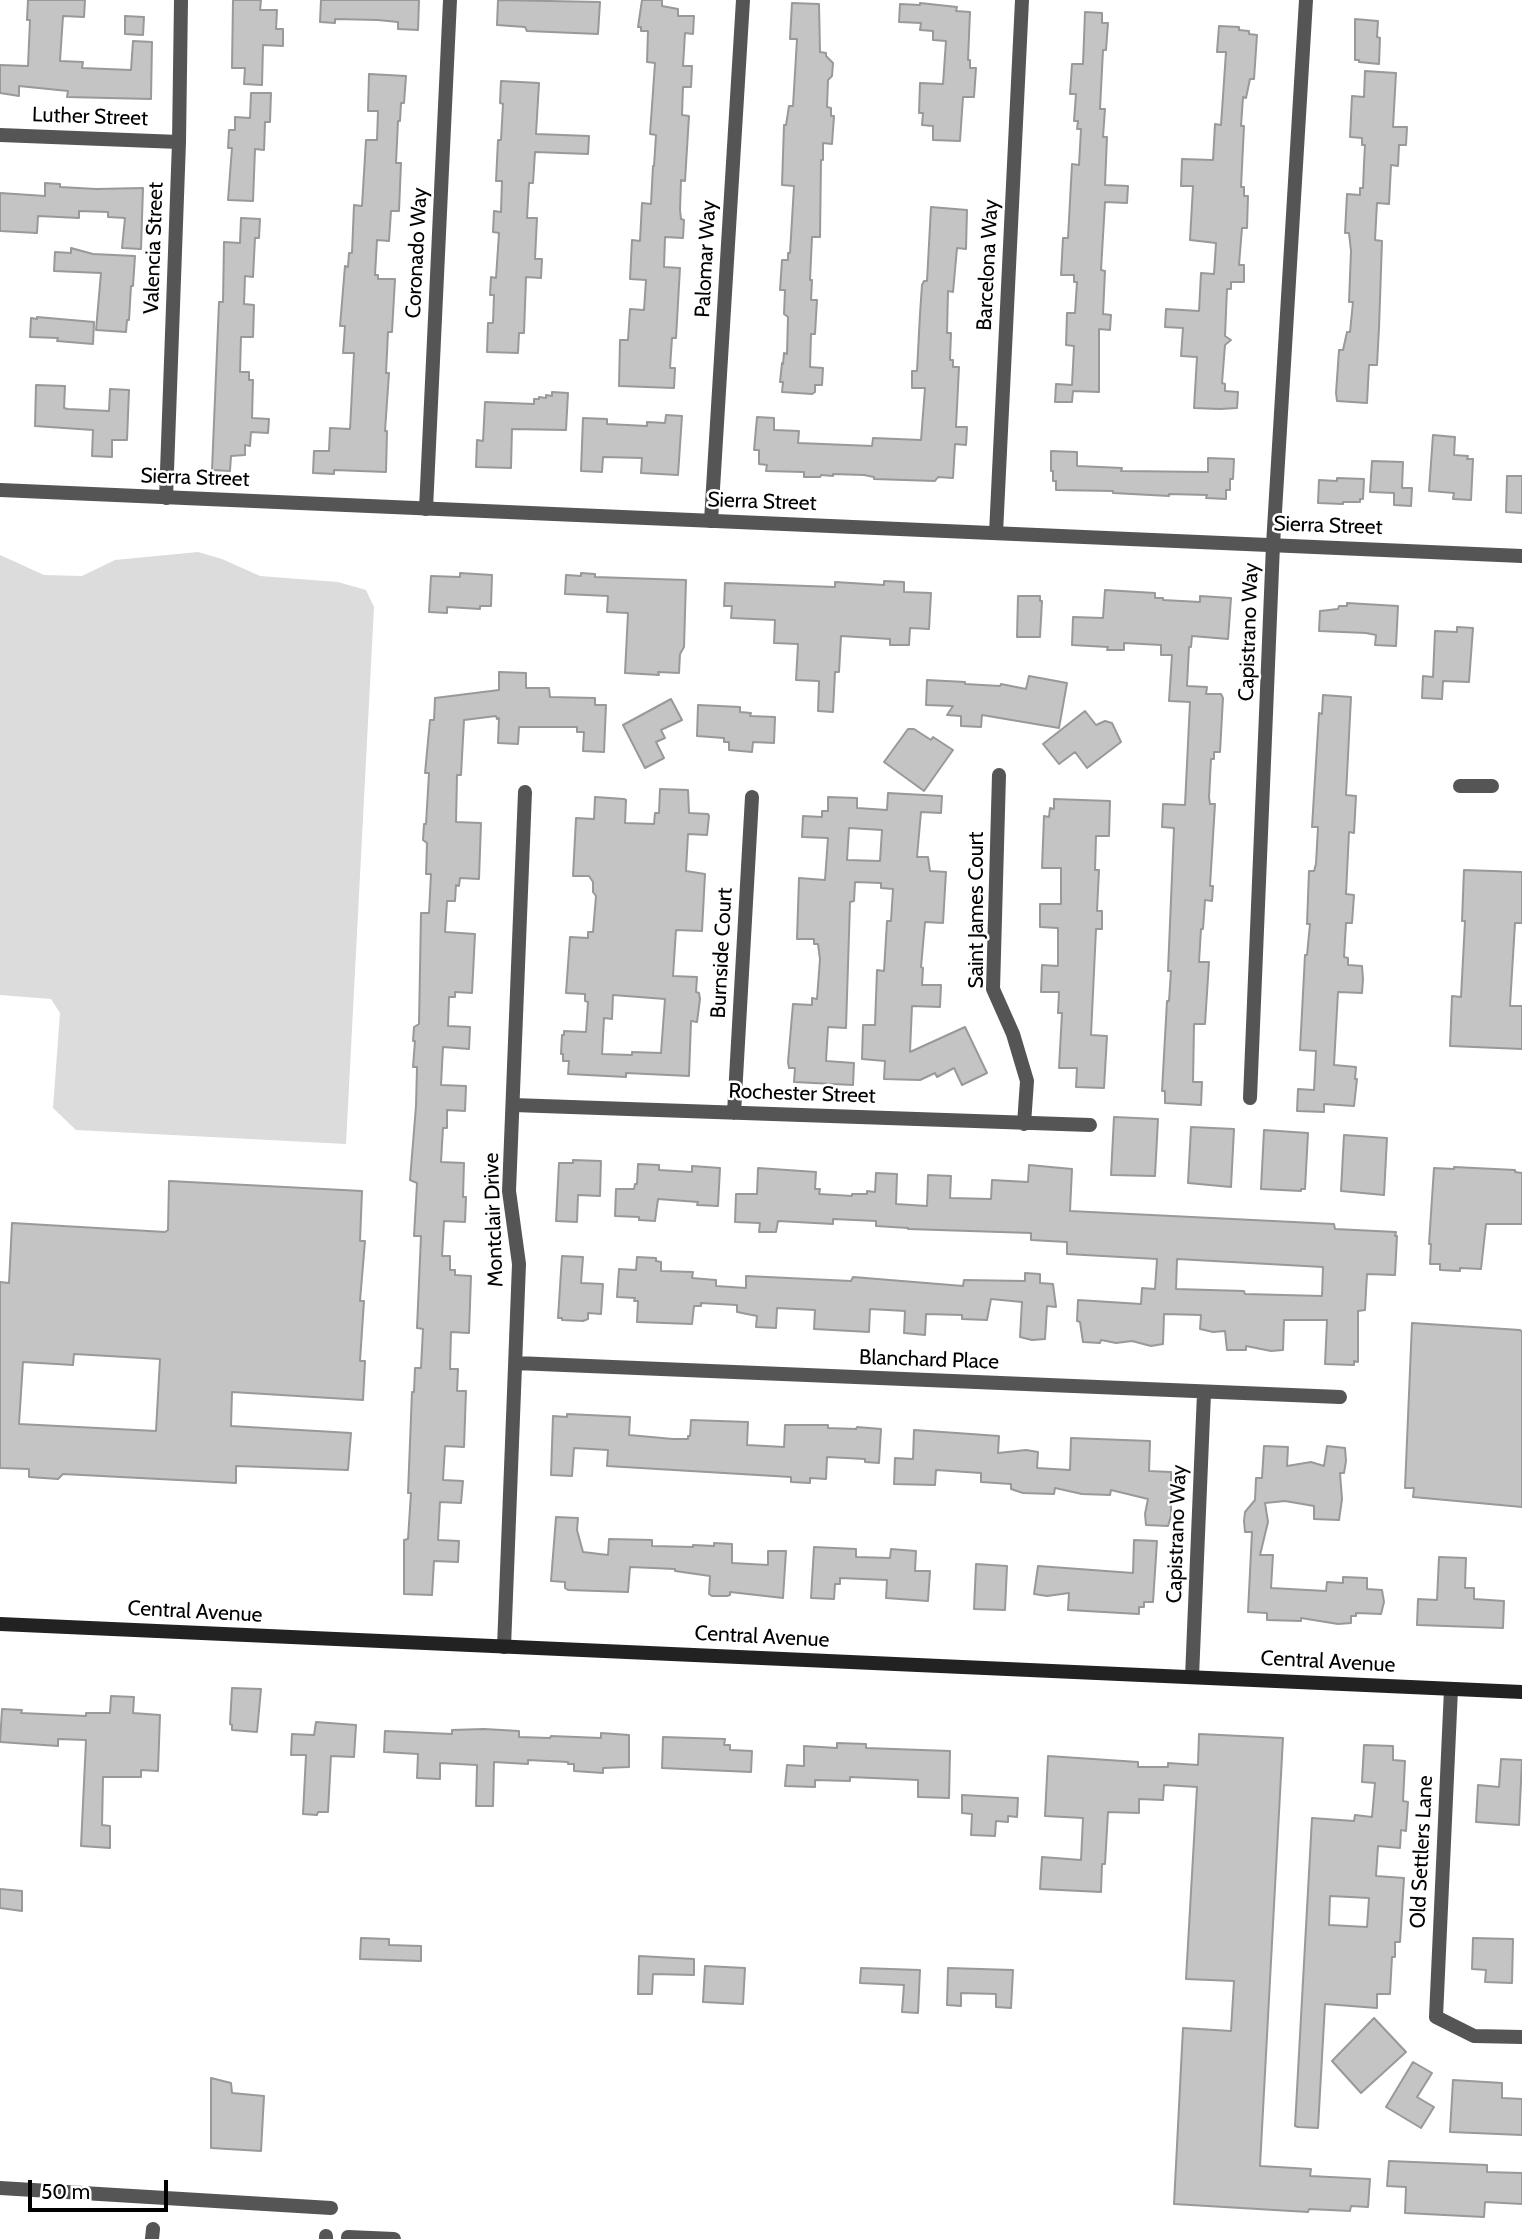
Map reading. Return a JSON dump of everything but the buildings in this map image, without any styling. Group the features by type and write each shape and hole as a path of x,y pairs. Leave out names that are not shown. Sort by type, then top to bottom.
{"main road":[{"name":"Central Avenue","path":"0,1624 1522,1692"}],"street":[{"name":"Valencia Street","path":"166,498 181,0"},
{"name":"Coronado Way","path":"426,509 450,0"},
{"name":"Palomar Way","path":"711,521 743,0"},
{"name":"Barcelona Way","path":"996,533 1022,0"},
{"name":"Capistrano Way","path":"1250,1098 1273,545 1306,0"},
{"name":"Luther Street","path":"0,135 178,142"},
{"name":"Sierra Street","path":"0,490 1522,556"},
{"name":"Saint James Court","path":"999,775 993,989 1013,1034 1027,1081 1024,1124"},
{"path":"1460,786 1492,786"},
{"name":"Montclair Drive","path":"504,1647 519,1264 509,1191 525,792"},
{"name":"Burnside Court","path":"734,1112 752,797"},
{"name":"Rochester Street","path":"513,1105 1090,1125"},
{"name":"Blanchard Place","path":"516,1363 1340,1397"},
{"name":"Capistrano Way","path":"1192,1677 1204,1393"},
{"name":"Old Settlers Lane","path":"1451,1689 1436,2017 1474,2036 1522,2037"},
{"path":"0,2188 331,2208"},
{"path":"348,2238 394,2239"}],"shaded area":[{"path":"198,552 222,559 260,576 338,582 366,590 374,607 346,1144 76,1130 53,1108 60,1013 51,999 0,995 0,555 44,575 82,576 115,560"}]}
